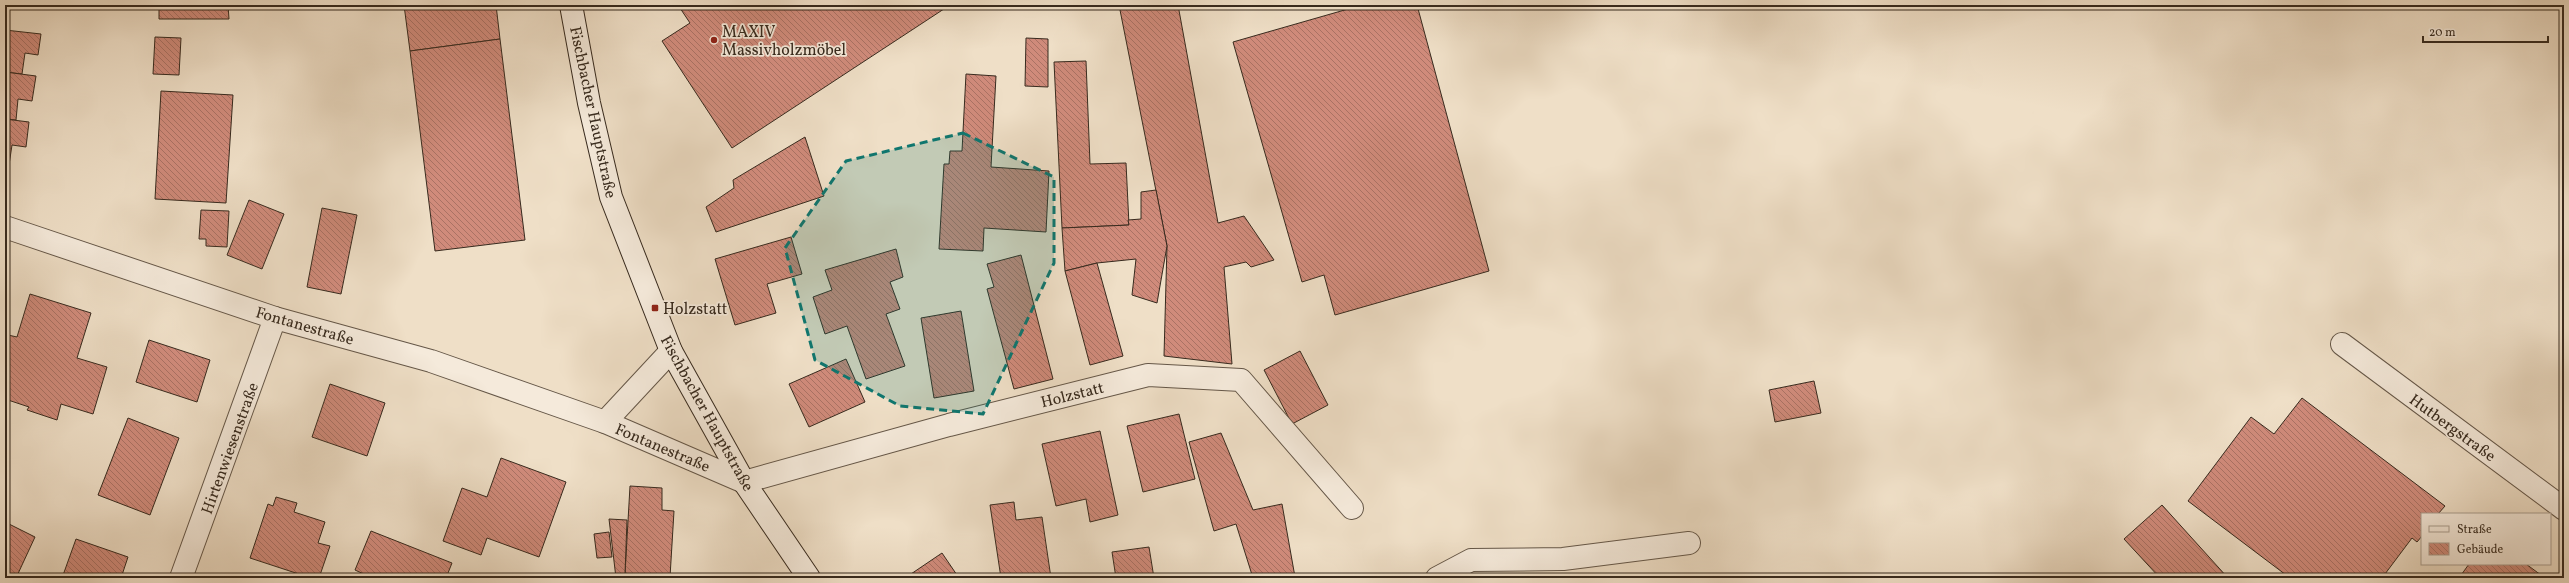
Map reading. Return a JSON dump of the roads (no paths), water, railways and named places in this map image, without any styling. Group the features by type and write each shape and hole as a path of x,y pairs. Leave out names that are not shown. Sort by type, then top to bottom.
{"street":[{"name":"Fischbacher Hauptstraße","path":"571,5 588,103 611,197 671,351 744,482 809,578"},
{"name":"Fontanestraße","path":"5,227 275,318 431,361 604,422 744,482"},
{"name":"Hirtenwiesenstraße","path":"181,578 275,318"},
{"name":"Hutbergstraße","path":"2342,344 2564,509"},
{"name":"Fontanestraße","path":"604,422 671,351"},
{"name":"Holzstatt","path":"744,482 949,425 1148,375 1241,380 1352,508"},
{"path":"1437,578 1471,560 1563,559 1689,543"}],"place":[{"name":"MAXIV Massivholzmöbel","path":"714,40"},
{"name":"Holzstatt","path":"655,308"}]}
